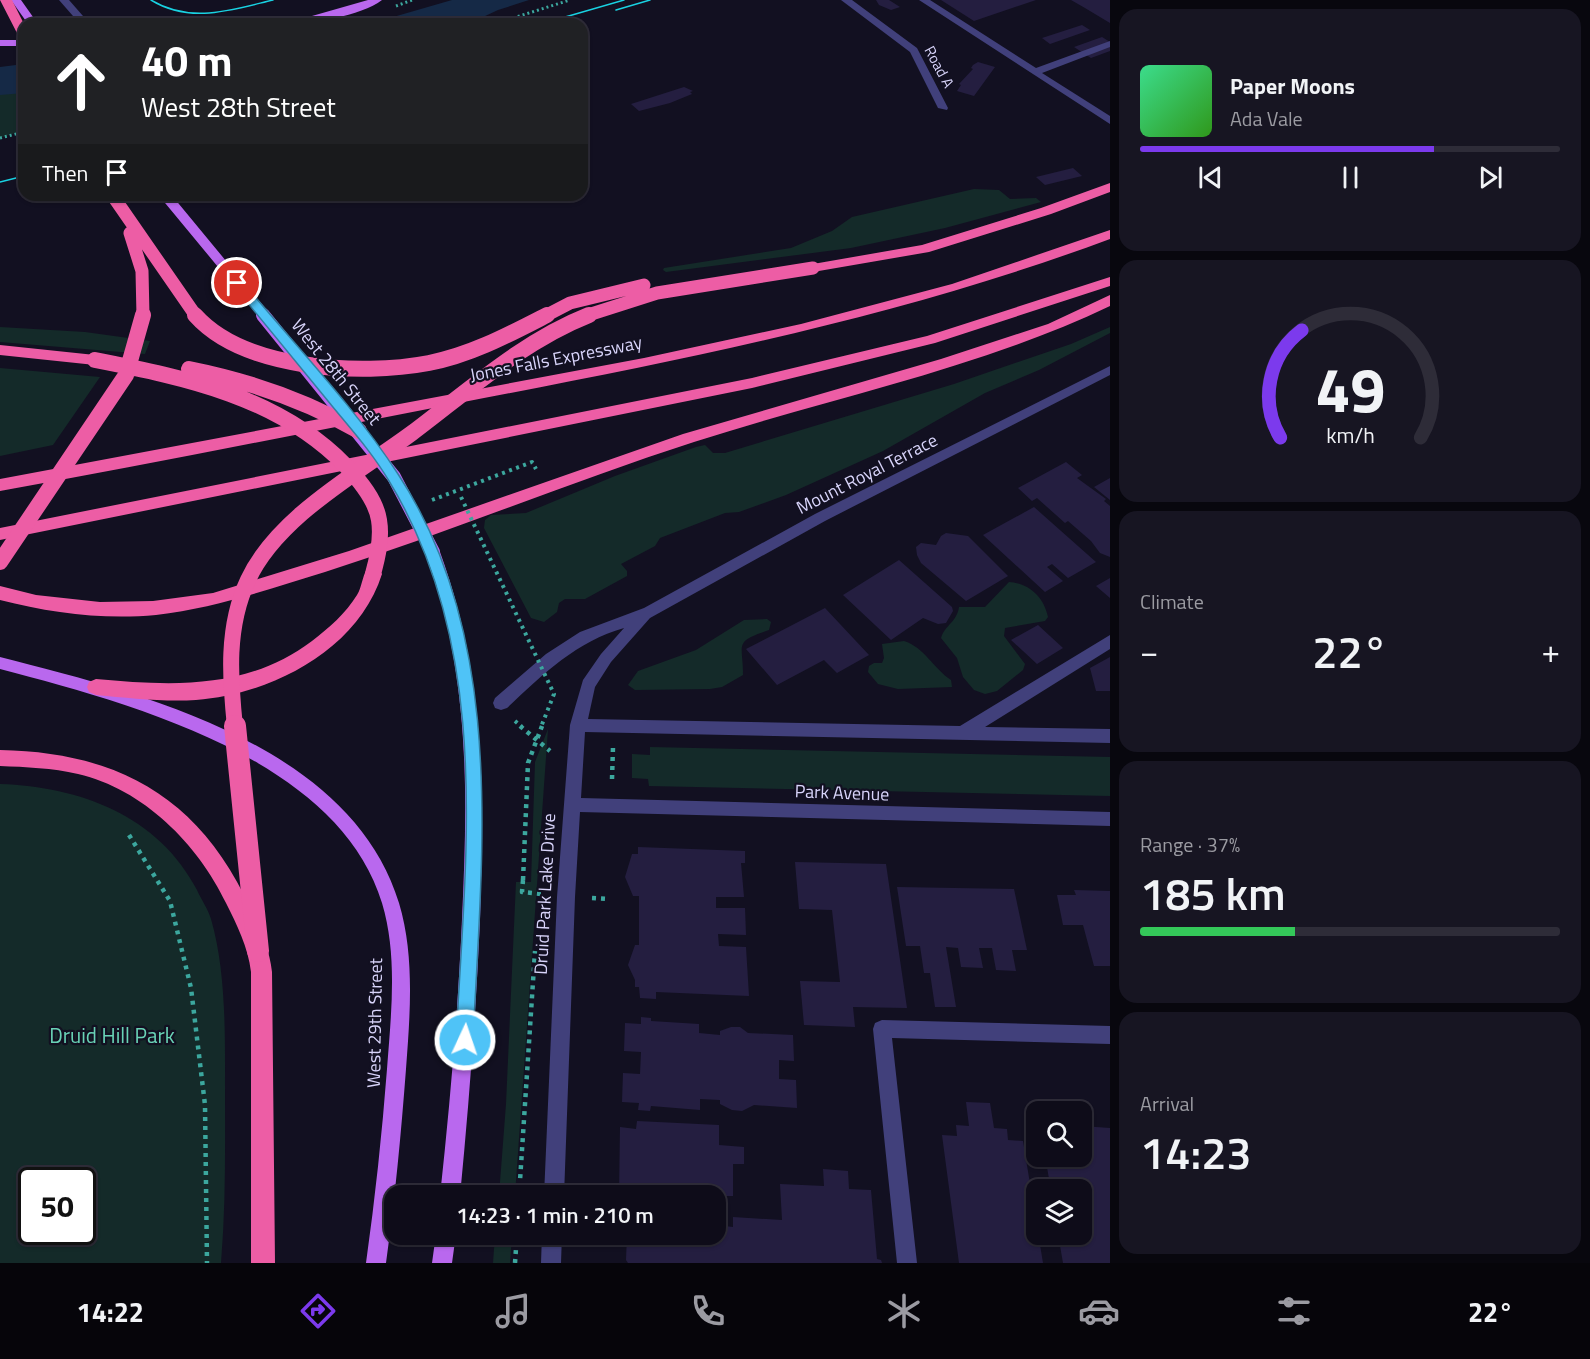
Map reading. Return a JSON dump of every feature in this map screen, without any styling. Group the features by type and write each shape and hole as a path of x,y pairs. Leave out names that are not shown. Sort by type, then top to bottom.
{"highway":[{"path":"6,0 18,23"},
{"path":"263,1263 264,1122 261,981 230,674 232,634 240,602 263,555 297,520 332,493 526,350 579,319 636,298 924,249 1046,211 1110,187"},
{"path":"0,562 121,384 139,344 147,304 144,274 116,201"},
{"path":"117,201 186,305 202,324 237,345 270,358 337,367 403,368 462,354 490,344 570,303 625,288 813,268"},
{"name":"Jones Falls Expressway","path":"0,485 723,347 924,298 997,277 1110,234"},
{"path":"0,534 752,383 930,340 1110,280"},
{"path":"0,592 25,600 100,609 153,608 213,600 354,556 689,438 946,363 1053,327 1110,300"},
{"path":"0,350 144,363 218,375 305,402 359,431"},
{"path":"95,360 193,381 240,396 281,414 319,437 334,450 359,481 379,519 380,548 364,599 345,623 313,649 261,677 230,687 198,692 152,692 96,687"},
{"path":"0,758 25,757 68,762 103,772 153,798 180,819 210,854 235,895 258,951"}],"main road":[{"path":"16,0 29,18"},
{"path":"316,18 347,11 377,0"},
{"path":"0,43 18,43"},
{"name":"West 28th Street","path":"170,201 359,431 394,477 433,552 450,599 462,652 471,718 473,806 473,874 463,1063 451,1185"},
{"name":"West 29th Street","path":"0,663 96,687 225,738 285,770 332,806 373,860 390,902 399,959 400,1023 393,1118 376,1263"},
{"path":"442,1263 444,1245"}],"street":[{"path":"64,0 80,18"},
{"name":"Road A","path":"846,0 915,50 943,108"},
{"path":"924,0 1110,121"},
{"path":"1035,72 1110,44"},
{"name":"Mount Royal Terrace","path":"644,615 730,565 1110,369"},
{"path":"501,703 535,673 586,635 618,621 644,615"},
{"name":"Druid Park Lake Drive","path":"554,1185 566,897 578,725 588,685 606,658 644,615"},
{"path":"962,733 1110,641"},
{"path":"578,725 1110,736"},
{"name":"Park Avenue","path":"573,805 1110,819"},
{"path":"907,1263 882,1029 1110,1035"},
{"path":"551,1263 552,1245"}],"path":[{"path":"513,18 570,0"},
{"path":"0,138 18,134"},
{"path":"461,497 554,694 528,763 522,892 539,894"},
{"path":"501,703 543,747 575,763"},
{"path":"612,779 613,743"},
{"path":"129,835 144,854 170,902 193,989 206,1102 209,1182 207,1263"},
{"path":"515,1263 516,1245"}],"green space":[{"path":"0,75 18,77 18,132 0,138"},
{"path":"974,189 999,190 1010,199 1036,198 1041,202 945,228 851,248 666,272 663,270 664,268 791,248 832,231 852,217"},
{"path":"0,327 85,332 150,341 145,354 0,342"},
{"path":"1110,327 1110,333 1039,370 985,393 883,451 786,495 739,512 725,513 660,538 655,546 621,564 627,571 627,576 585,599 565,599 559,603 557,612 544,622 531,618 484,528 485,520 491,515 526,513 615,476 696,447 705,445 713,453 725,453 954,384 1071,344"},
{"path":"0,368 100,377 53,445 0,456"},
{"path":"1009,582 1023,585 1034,592 1043,603 1048,617 1045,621 1005,628 1004,636 1025,664 1023,670 997,691 985,694 974,690 963,677 957,658 941,638 956,616 959,607 985,607"},
{"path":"767,619 771,622 769,630 750,638 742,645 743,675 722,687 635,690 628,685 638,671 696,650 744,620"},
{"path":"904,641 923,653 951,680 952,687 898,689 878,684 868,672 869,666 882,663 884,658 882,644"},
{"path":"548,729 516,1185 500,1185 506,1104 516,882 531,882 535,762"},
{"path":"650,747 1110,757 1110,796 649,786 648,779 632,778 632,754 650,755"},
{"name":"Druid Hill Park","path":"0,784 59,791 87,799 139,824 161,842 181,864 210,915 220,959 225,1023 224,1197 221,1263 0,1263"},
{"path":"494,1245 511,1245 510,1263 493,1263"}],"water":[{"path":"452,0 529,0 481,18 390,18"},
{"path":"18,65 18,94 0,95 0,67"}],"building":[{"path":"876,0 889,0 900,7 891,10 879,5"},
{"path":"941,0 1036,0 974,21"},
{"path":"1071,0 1110,0 1110,23 1085,8"},
{"path":"1082,25 1090,30 1050,44 1042,38"},
{"path":"1102,37 1110,42 1110,51 1091,58 1074,47"},
{"path":"978,62 995,67 974,96 957,91 961,85 959,84 973,69 971,68 973,65"},
{"path":"684,87 693,91 690,92 692,94 670,103 639,111 631,104"},
{"path":"1073,168 1082,176 1045,185 1036,177"},
{"path":"1066,462 1082,475 1077,478 1106,499 1104,501 1110,506 1110,557 1100,553 1091,541 1068,521 1065,523 1037,498 1032,501 1018,488"},
{"path":"1110,478 1110,500 1094,487"},
{"path":"1034,507 1096,562 1068,578 1052,564 1047,567 1063,581 1045,592 983,535"},
{"path":"946,533 968,536 1008,576 966,601 921,563 917,555 916,547 921,543 936,545 941,536"},
{"path":"899,560 952,607 953,611 946,623 938,624 923,618 891,640 843,595"},
{"path":"1110,578 1110,598 1096,586"},
{"path":"825,608 869,655 837,673 824,660 777,685 746,649"},
{"path":"1038,625 1063,648 1037,664 1011,640"},
{"path":"1110,657 1110,691 1096,691 1090,668"},
{"path":"638,847 745,851 745,863 741,863 744,897 716,897 716,908 745,908 746,935 718,934 719,946 746,947 749,996 656,992 656,999 640,998 639,987 635,987 635,980 628,965 635,945 639,945 639,896 633,896 625,877 632,854 638,854"},
{"path":"795,862 886,864 907,1008 853,1007 855,1027 804,1025 800,981 840,982 832,910 799,909"},
{"path":"897,887 1014,889 1027,950 1012,950 1016,971 996,970 992,948 979,948 983,968 961,967 958,948 946,947 956,1007 935,1007 930,973 924,973 920,946 906,946"},
{"path":"1074,890 1110,891 1110,966 1094,966 1083,925 1063,925 1057,895 1076,895"},
{"path":"641,1017 651,1018 651,1021 699,1024 699,1033 720,1035 720,1031 740,1027 748,1033 793,1035 794,1061 779,1060 779,1079 796,1080 797,1108 754,1105 742,1111 732,1110 720,1104 720,1100 700,1099 700,1110 651,1106 650,1111 638,1110 639,1103 622,1102 623,1073 640,1074 641,1052 624,1051 625,1023 641,1024"},
{"path":"966,1102 990,1103 994,1128 1007,1129 1008,1140 1023,1141 1029,1179 1026,1179 1026,1245 1040,1245 1043,1263 959,1263 942,1135 957,1136 956,1125 969,1126"},
{"path":"637,1121 719,1125 719,1145 744,1147 744,1164 733,1164 733,1196 726,1196 726,1185 619,1185 620,1127 636,1129"},
{"path":"1092,1127 1110,1128 1110,1263 1063,1263 1060,1245 1092,1245 1092,1179 1049,1179 1047,1167 1092,1167"},
{"path":"823,1169 848,1171 849,1189 871,1190 877,1259 882,1263 628,1263 626,1260 627,1245 726,1245 726,1226 733,1227 733,1217 782,1220 780,1184 824,1186"}],"tram line":[{"path":"151,0 181,12 196,13 226,11 273,0"},
{"path":"562,18 624,0"},
{"path":"616,10 650,0"},
{"path":"0,182 18,178"}],"route":[{"path":"237,283 394,477 433,552 450,599 462,652 471,718 473,874 465,1040"}]}
